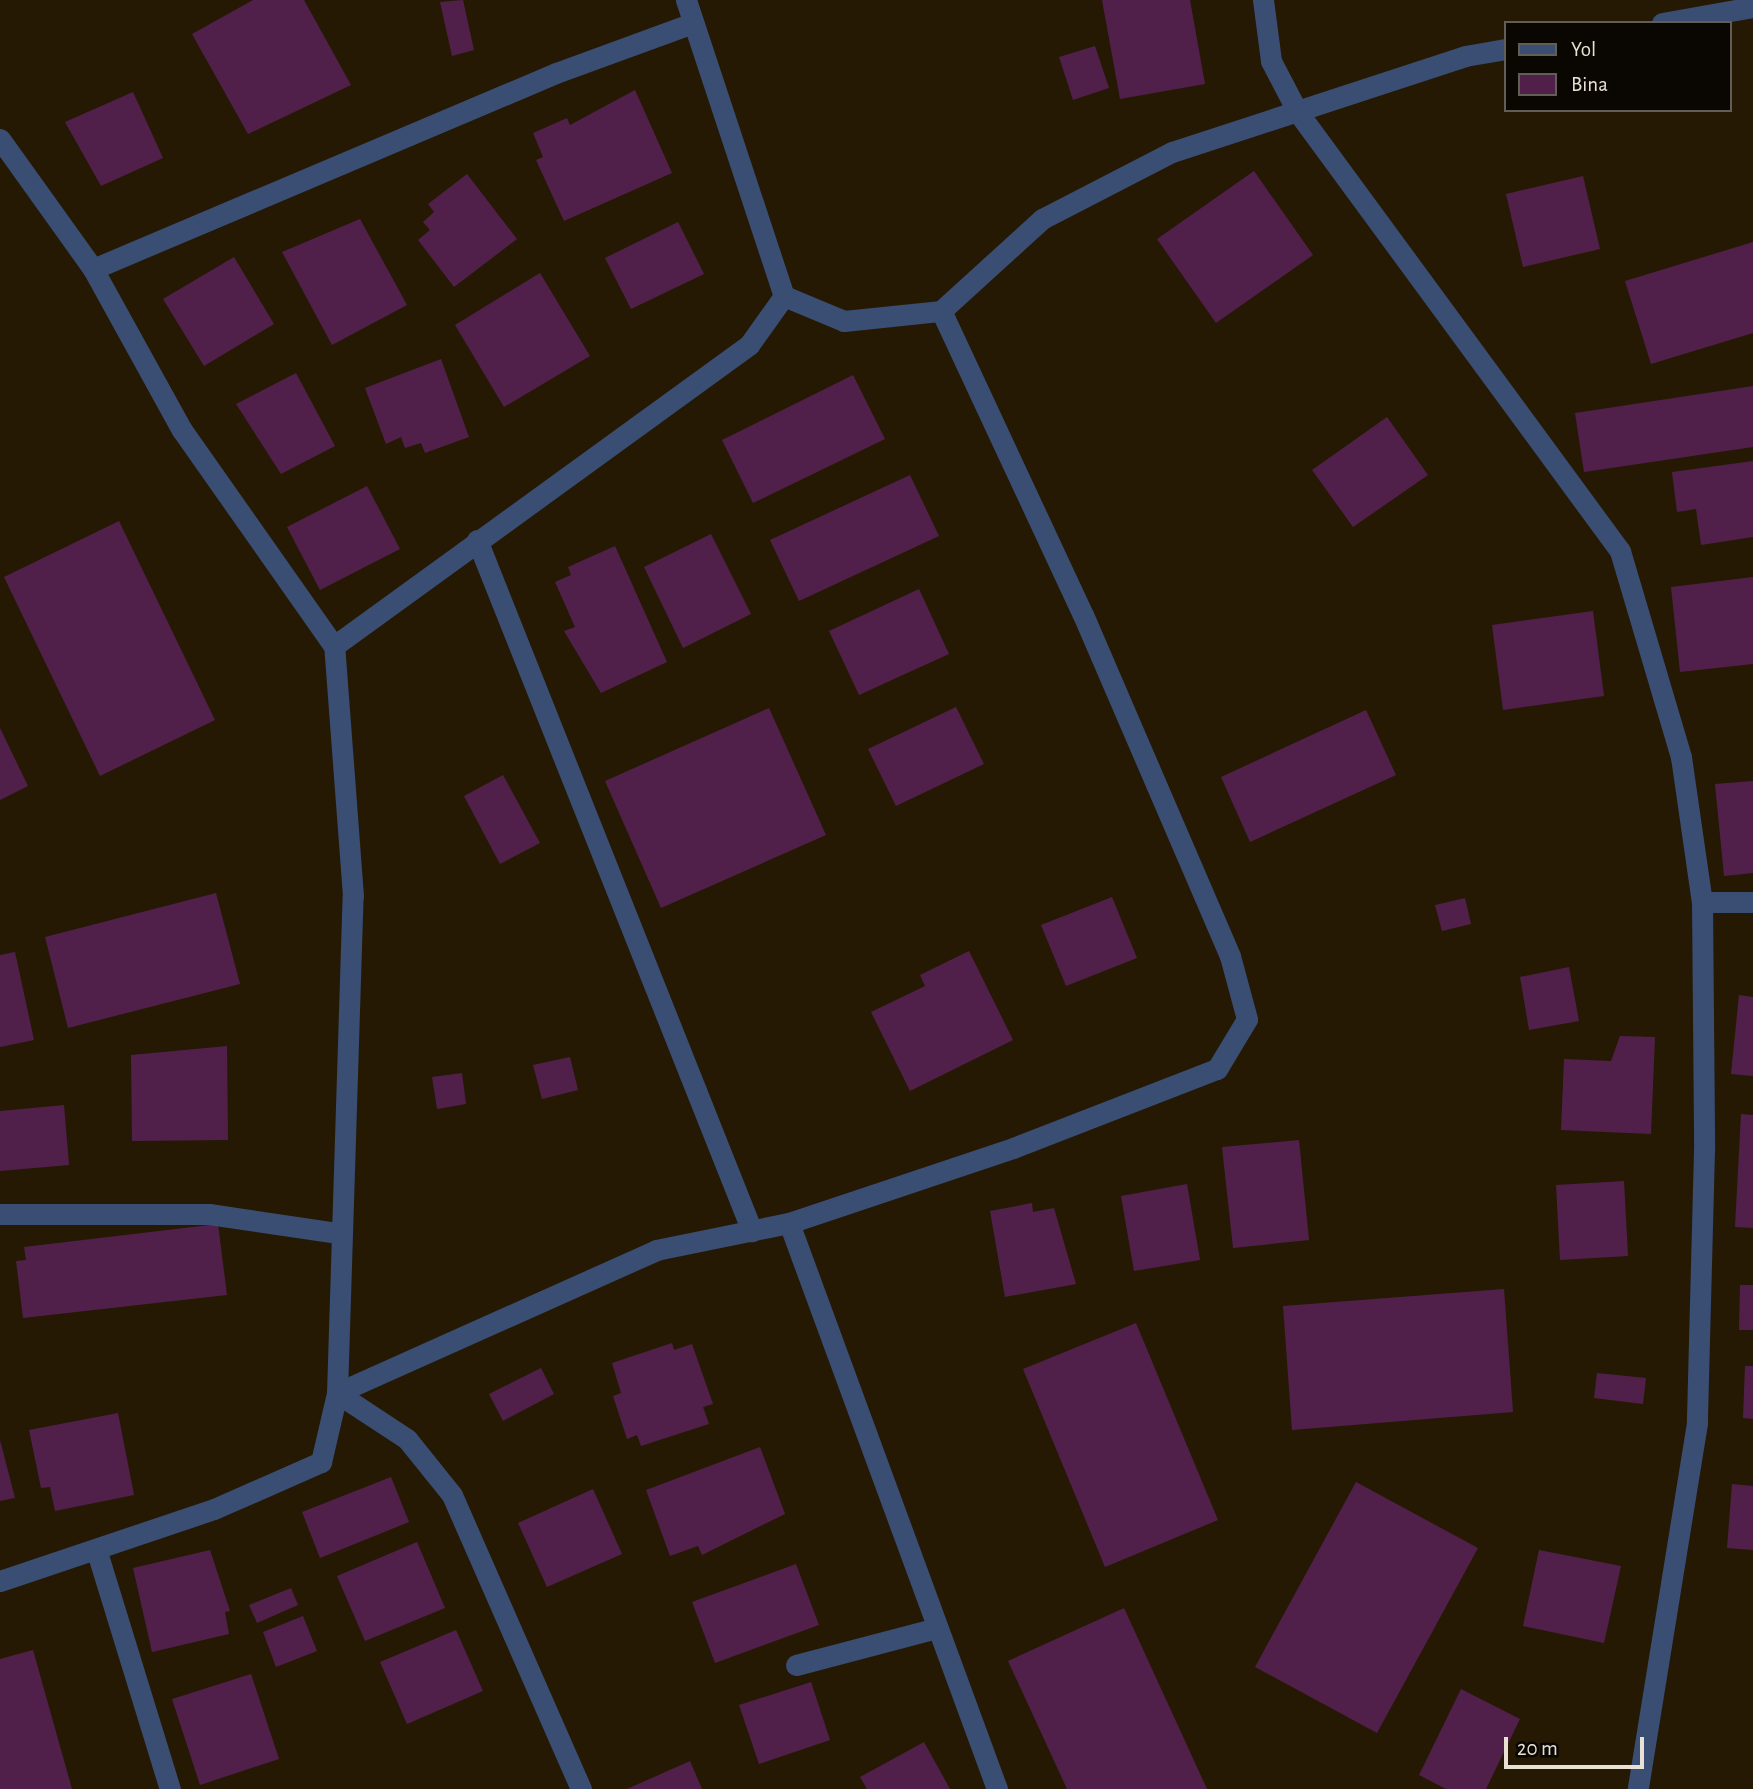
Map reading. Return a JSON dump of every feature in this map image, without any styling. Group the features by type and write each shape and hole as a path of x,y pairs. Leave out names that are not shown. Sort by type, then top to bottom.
{"street":[{"path":"686,0 784,296 844,321 941,311 1042,219 1172,152 1465,56 1504,49"},
{"path":"1263,0 1271,61 1297,111 1620,551 1681,757 1702,902 1704,1150 1697,1423 1638,1789"},
{"path":"1672,21 1753,7"},
{"path":"93,269 543,78 694,23"},
{"path":"0,139 93,269 182,430 334,646 353,896 337,1233 337,1393 321,1462 97,1552 0,1581"},
{"path":"334,646 749,345 784,296"},
{"path":"337,1393 656,1251 789,1223 1013,1148 1217,1069 1247,1019 1230,956 1083,615 941,311"},
{"path":"477,540 752,1231"},
{"path":"1702,902 1753,902"},
{"path":"0,1214 209,1214 337,1233"},
{"path":"789,1223 997,1789"},
{"path":"337,1393 407,1439 452,1495 581,1789"},
{"path":"97,1552 170,1789"},
{"path":"796,1665 937,1628"}],"building":[{"path":"253,0 304,0 351,85 248,134 192,34"},
{"path":"463,0 474,50 452,56 440,2"},
{"path":"1102,0 1190,0 1205,84 1120,99"},
{"path":"1095,46 1109,88 1073,100 1059,57"},
{"path":"635,90 672,173 564,221 536,160 543,157 533,133 567,118 570,125"},
{"path":"133,92 163,158 101,186 65,122"},
{"path":"1254,171 1313,255 1216,323 1157,239"},
{"path":"467,174 517,239 454,287 418,240 430,230 423,222 434,212 428,204"},
{"path":"1583,176 1600,249 1523,267 1506,194"},
{"path":"360,219 407,305 332,345 282,252"},
{"path":"678,222 704,274 631,309 605,258"},
{"path":"1753,242 1753,333 1651,364 1625,281"},
{"path":"234,257 274,324 204,366 163,299"},
{"path":"540,273 590,356 504,407 455,325"},
{"path":"441,359 469,437 425,453 421,443 405,448 401,437 386,444 365,388"},
{"path":"296,373 335,446 281,474 236,404"},
{"path":"853,375 885,439 753,503 722,440"},
{"path":"1753,386 1753,447 1584,472 1575,413"},
{"path":"1387,417 1428,475 1353,527 1312,470"},
{"path":"1753,461 1753,537 1701,545 1696,509 1677,512 1672,472"},
{"path":"910,475 939,536 799,601 770,540"},
{"path":"367,486 400,549 320,590 287,527"},
{"path":"119,521 215,720 100,776 4,577"},
{"path":"711,534 751,614 683,648 644,567"},
{"path":"615,546 667,662 601,693 564,631 575,627 555,582 571,575 568,567"},
{"path":"1753,577 1753,664 1680,672 1671,587"},
{"path":"919,589 949,654 859,695 829,631"},
{"path":"1593,611 1604,696 1503,710 1492,625"},
{"path":"956,707 984,764 896,806 868,749"},
{"path":"769,708 826,835 661,908 605,781"},
{"path":"1366,710 1396,775 1250,842 1221,777"},
{"path":"0,728 28,786 0,800"},
{"path":"503,775 540,843 500,864 464,796"},
{"path":"1753,781 1753,873 1724,876 1715,784"},
{"path":"216,893 240,984 68,1028 45,937"},
{"path":"1112,897 1137,958 1066,986 1041,925"},
{"path":"1465,898 1471,924 1442,931 1435,905"},
{"path":"969,951 1013,1040 910,1091 871,1012 925,986 920,975"},
{"path":"15,952 34,1040 0,1047 0,955"},
{"path":"1569,967 1579,1021 1529,1030 1520,977"},
{"path":"1739,995 1753,997 1753,1076 1731,1074"},
{"path":"1620,1036 1655,1037 1651,1134 1561,1130 1564,1059 1611,1061"},
{"path":"227,1046 228,1140 132,1141 131,1055"},
{"path":"570,1057 578,1090 542,1099 533,1065"},
{"path":"462,1073 466,1104 437,1109 432,1077"},
{"path":"64,1105 69,1165 0,1171 0,1111"},
{"path":"1741,1114 1753,1115 1753,1228 1735,1227"},
{"path":"1299,1140 1309,1240 1233,1248 1222,1147"},
{"path":"1624,1181 1628,1256 1560,1260 1556,1185"},
{"path":"1187,1184 1200,1260 1134,1271 1121,1196"},
{"path":"1032,1203 1033,1212 1054,1208 1076,1284 1005,1297 990,1211"},
{"path":"218,1224 227,1295 23,1318 16,1261 26,1260 24,1247"},
{"path":"1740,1285 1753,1285 1753,1330 1739,1330"},
{"path":"1504,1289 1513,1412 1292,1430 1283,1306"},
{"path":"1136,1323 1218,1520 1105,1567 1023,1369"},
{"path":"672,1343 674,1350 692,1344 713,1404 703,1407 709,1424 641,1446 637,1435 627,1439 613,1396 621,1393 612,1363"},
{"path":"1745,1366 1753,1366 1753,1419 1743,1418"},
{"path":"541,1368 554,1394 503,1421 489,1394"},
{"path":"1597,1373 1646,1378 1643,1404 1594,1398"},
{"path":"118,1413 134,1495 55,1511 50,1487 41,1488 29,1430"},
{"path":"0,1440 15,1498 0,1501"},
{"path":"760,1447 785,1514 702,1555 698,1546 670,1556 646,1490"},
{"path":"391,1477 409,1522 320,1558 302,1512"},
{"path":"1356,1482 1478,1548 1377,1733 1255,1667"},
{"path":"1732,1484 1753,1486 1753,1550 1727,1548"},
{"path":"593,1489 622,1554 547,1587 518,1523"},
{"path":"417,1542 445,1608 365,1641 337,1576"},
{"path":"210,1550 230,1611 225,1612 229,1634 152,1652 133,1568"},
{"path":"1539,1550 1621,1566 1604,1643 1523,1626"},
{"path":"796,1564 819,1625 715,1663 692,1602"},
{"path":"291,1588 298,1605 257,1623 249,1605"},
{"path":"1124,1608 1207,1789 1067,1789 1008,1661"},
{"path":"303,1616 317,1651 276,1667 263,1632"},
{"path":"456,1630 483,1691 407,1724 380,1662"},
{"path":"33,1650 72,1789 0,1789 0,1659"},
{"path":"251,1674 279,1759 200,1785 172,1699"},
{"path":"811,1682 830,1740 759,1764 739,1705"},
{"path":"1461,1689 1520,1719 1486,1789 1446,1789 1419,1775"},
{"path":"924,1742 950,1789 867,1789 860,1777"},
{"path":"690,1761 702,1789 627,1789"}]}
